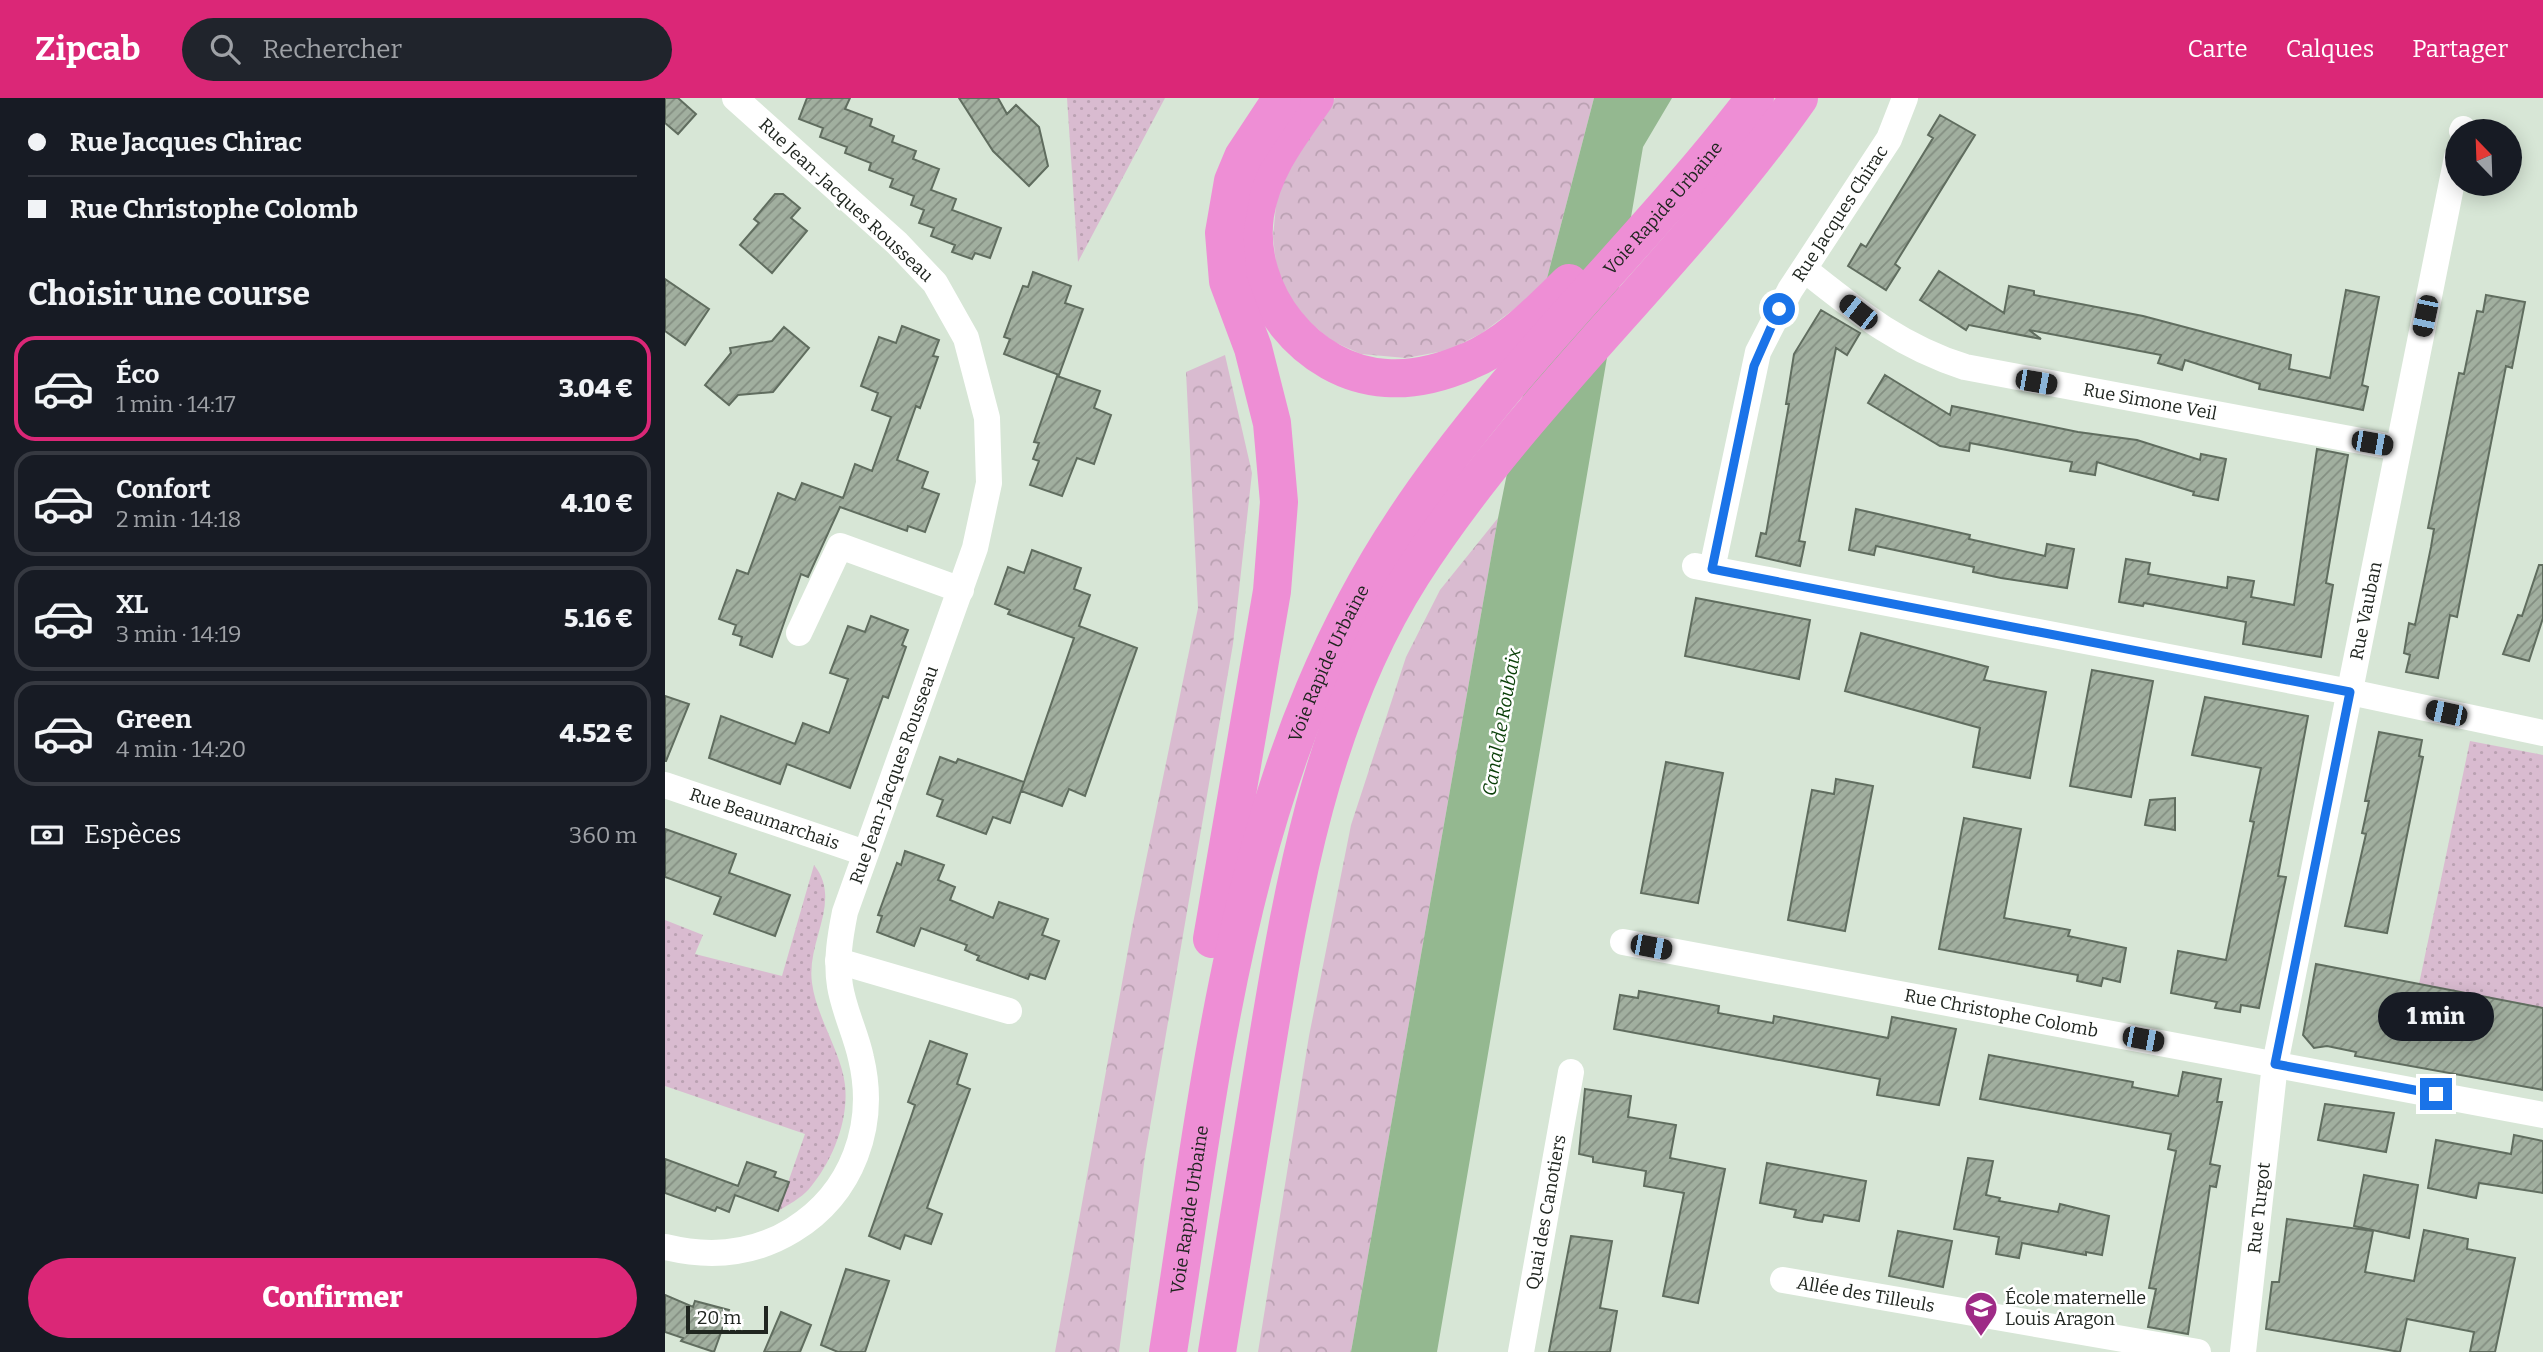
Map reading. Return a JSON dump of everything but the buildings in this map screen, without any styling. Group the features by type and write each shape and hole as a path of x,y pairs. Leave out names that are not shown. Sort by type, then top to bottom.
{"highway":[{"path":"1149,1352 1151,1312 1272,591 1279,502 1272,423 1253,348 1228,281 1224,233 1233,181 1243,157 1282,98"},
{"path":"1315,98 1269,166 1255,216 1257,264 1264,288 1293,332 1315,351 1339,366 1386,378 1441,372 1487,352 1511,337 1579,274 1733,98"},
{"name":"Voie Rapide Urbaine","path":"1168,1352 1202,1132 1240,926 1287,753 1332,648 1375,566 1434,477 1755,98"},
{"path":"1756,174 1799,98"},
{"path":"1756,174 1824,98"},
{"name":"Voie Rapide Urbaine","path":"1217,1352 1279,969 1307,837 1356,683 1384,623 1441,532 1528,418 1688,262 1756,174"}],"street":[{"name":"Rue Jean-Jacques Rousseau","path":"665,1247 710,1254 760,1245 802,1224 839,1189 854,1163 861,1141 866,1086 861,1057 840,988 838,961 845,912 961,590 984,516 990,462 984,398 967,338 947,300 918,264 735,98"},
{"name":"Rue Jacques Chirac","path":"1905,98 1889,139 1804,269 1758,352 1703,567 2350,692"},
{"name":"Rue Vauban","path":"2275,1064 2449,196"},
{"name":"Rue Simone Veil","path":"1804,269 1891,335 1926,354 1965,367 2399,448"},
{"path":"799,633 840,546 961,590"},
{"path":"2350,692 2543,733"},
{"name":"Rue Beaumarchais","path":"665,785 865,853"},
{"name":"Rue Christophe Colomb","path":"1623,942 2543,1115"},
{"path":"838,961 1009,1011"},
{"name":"Rue Turgot","path":"2247,1351 2275,1064"},
{"name":"Quai des Canotiers","path":"1521,1352 1571,1072"},
{"name":"Allée des Tilleuls","path":"1783,1280 2198,1352"}],"green space":[{"path":"1067,98 1165,98 1078,262"},
{"path":"1335,98 1594,98 1545,286 1482,333 1449,350 1406,358 1361,354 1332,341 1307,320 1289,296 1277,271 1273,237 1277,195 1295,156"},
{"path":"1225,355 1252,473 1233,644 1145,1156 1119,1352 1055,1352 1132,928 1198,608 1186,372"},
{"path":"1498,518 1351,1352 1258,1352 1309,1036 1351,825 1406,657 1440,590"},
{"path":"2470,741 2543,755 2543,1008 2419,984"},
{"path":"814,865 822,879 825,907 814,952 812,983 818,1008 843,1073 846,1099 837,1140 825,1166 809,1189 778,1211 805,1134 665,1086 665,920 703,935 695,954 782,976"}],"water":[{"name":"Canal de Roubaix","path":"1594,98 1672,98 1643,147 1437,1352 1351,1352 1498,518 1545,286"}],"place":[{"name":"École maternelle Louis Aragon","path":"1981,1338"}],"route":[{"path":"1779,309 1763,340 1754,366 1712,569 2350,692 2275,1064 2436,1094"}]}
